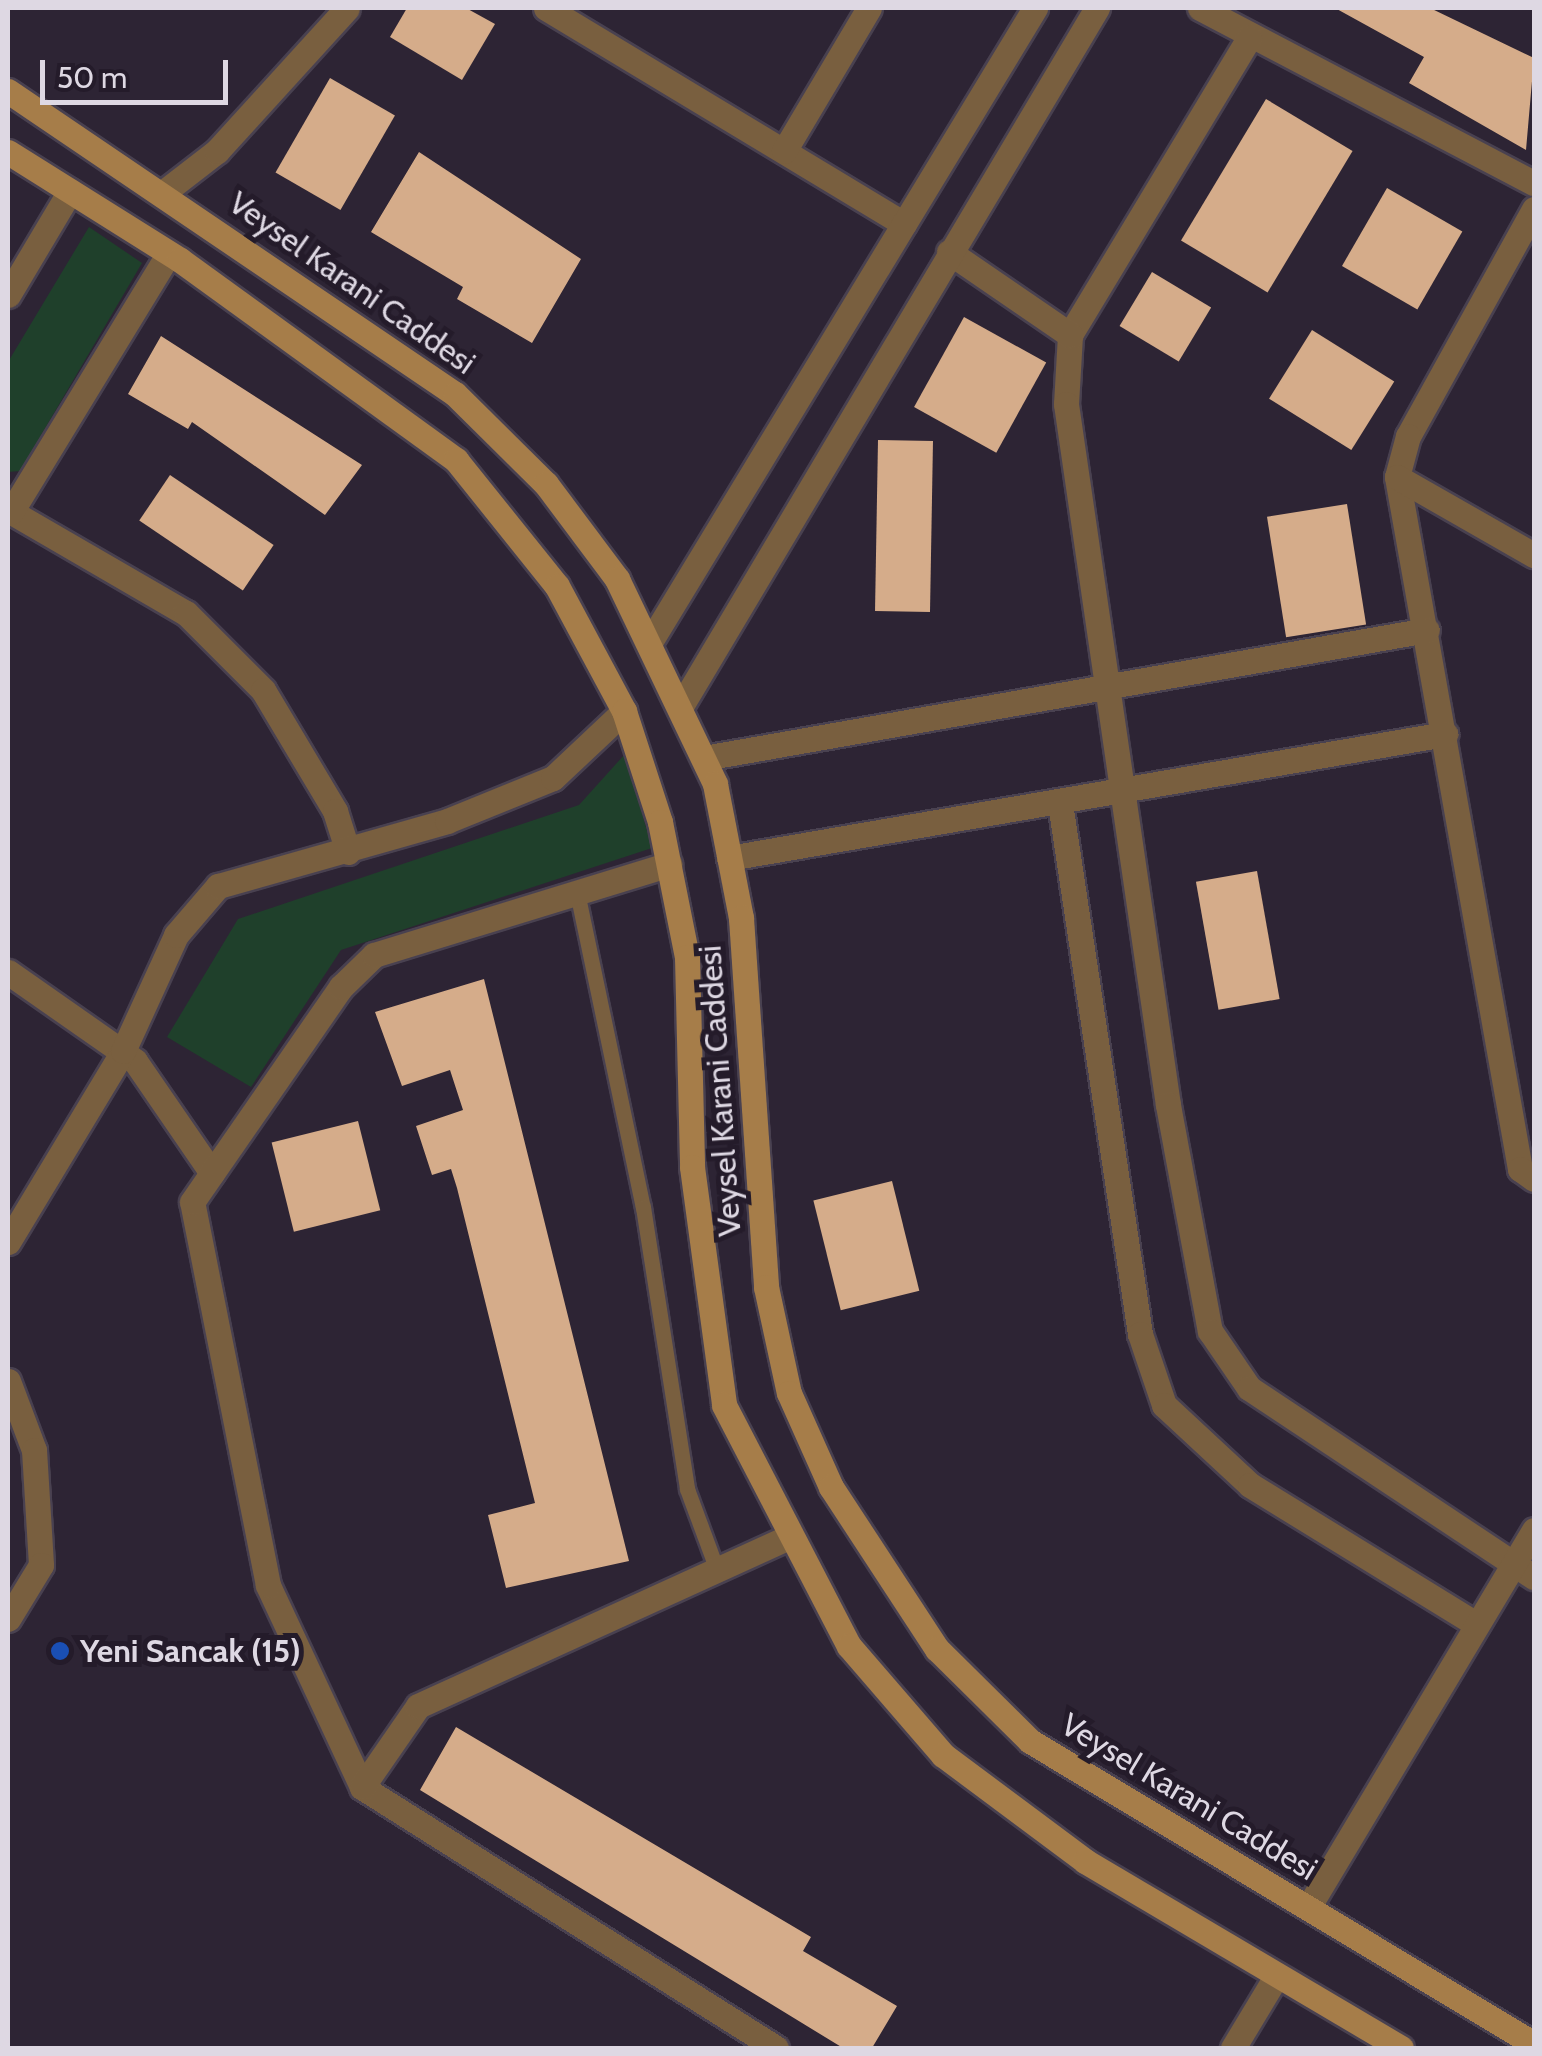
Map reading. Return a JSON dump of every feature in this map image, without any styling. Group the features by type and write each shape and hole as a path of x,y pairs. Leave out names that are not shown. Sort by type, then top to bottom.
{"main road":[{"name":"Veysel Karani Caddesi","path":"8,91 164,192 455,394 546,484 650,642 704,758 729,858 766,1287 789,1393 831,1488 937,1649 1030,1740 1534,2044"},
{"name":"Veysel Karani Caddesi","path":"8,152 169,253 456,460 557,586 624,712 669,864 687,957 692,1167 724,1405 849,1646 943,1755 1085,1861 1401,2048"}],"street":[{"path":"164,192 217,151 347,8"},
{"path":"546,8 904,224"},
{"path":"784,152 869,8"},
{"path":"650,642 1035,8"},
{"path":"681,706 1098,8"},
{"path":"1200,8 1249,38 1534,182"},
{"path":"1249,38 1070,335 1066,404 1121,793 1210,1330 1249,1388 1291,1421 1524,1570"},
{"path":"8,296 70,191"},
{"path":"1534,209 1408,436 1397,476 1520,1169 1534,1178"},
{"path":"949,252 1070,335"},
{"path":"169,253 9,511 48,526 186,612 263,690 335,811 348,852"},
{"path":"1397,476 1534,554"},
{"path":"704,758 1427,630"},
{"path":"8,1242 123,1051 176,935 218,886 348,852 552,778 624,712"},
{"path":"729,858 1444,734"},
{"path":"1060,803 1140,1334 1164,1405 1250,1485 1476,1624"},
{"path":"669,864 374,955 341,987 192,1202 268,1586 362,1787 776,2048"},
{"path":"8,972 123,1051 212,1174"},
{"path":"8,1381 34,1450 41,1565 8,1619"},
{"path":"1309,1906 1476,1624 1524,1570 1534,1530"},
{"path":"362,1787 418,1706 790,1537"},
{"path":"1232,2048 1277,1975"}],"lane":[{"path":"577,892 642,1207 686,1490 717,1570"}],"green space":[{"path":"89,227 142,263 20,471 8,472 8,362"},
{"path":"625,754 652,848 341,950 251,1087 167,1037 238,919 579,805"}],"building":[{"path":"407,8 466,8 495,24 462,80 390,37"},
{"path":"1335,8 1430,8 1534,58 1526,150 1409,83 1424,57"},
{"path":"330,78 395,116 340,210 276,172"},
{"path":"1266,99 1353,151 1268,292 1181,240"},
{"path":"419,152 581,259 532,343 457,299 463,287 371,232"},
{"path":"1387,188 1462,232 1417,309 1342,266"},
{"path":"1152,272 1211,308 1179,362 1120,326"},
{"path":"964,317 1046,363 996,453 914,407"},
{"path":"1312,330 1394,381 1351,450 1269,399"},
{"path":"161,336 362,465 325,515 192,422 188,429 128,394"},
{"path":"878,440 933,441 930,612 875,611"},
{"path":"170,475 274,545 243,590 139,521"},
{"path":"1347,504 1366,624 1286,637 1267,517"},
{"path":"1257,871 1280,999 1219,1010 1196,882"},
{"path":"484,979 629,1561 506,1588 488,1515 535,1503 457,1188 451,1169 432,1175 416,1126 463,1110 450,1070 402,1086 375,1012"},
{"path":"358,1121 380,1210 294,1232 272,1143"},
{"path":"892,1181 919,1291 841,1310 813,1201"},
{"path":"456,1727 811,1937 803,1951 897,2006 872,2048 843,2048 420,1790"}],"place":[{"name":"Yeni Sancak (15)","path":"60,1651"}]}
